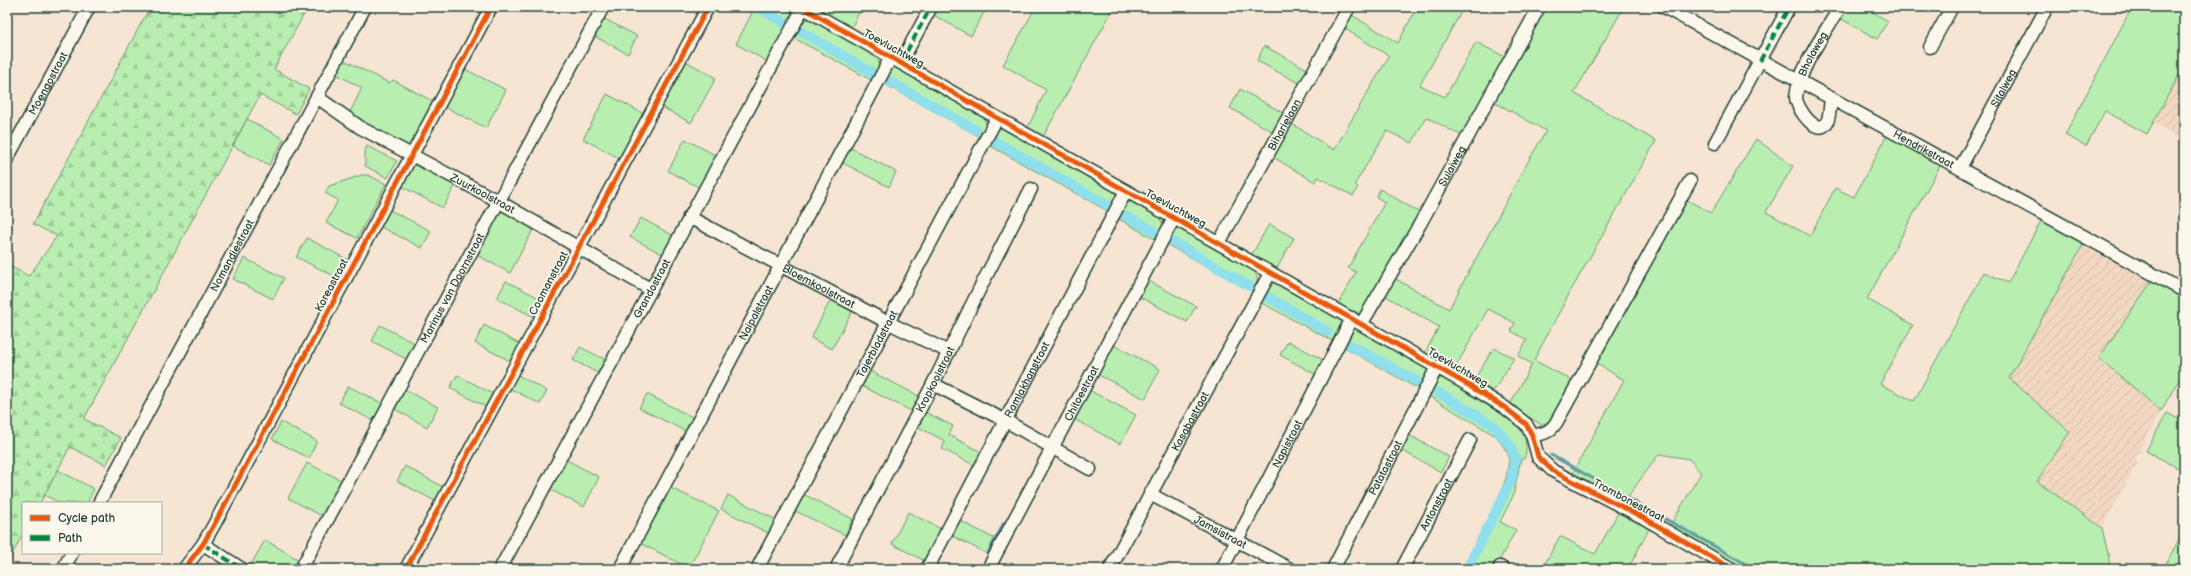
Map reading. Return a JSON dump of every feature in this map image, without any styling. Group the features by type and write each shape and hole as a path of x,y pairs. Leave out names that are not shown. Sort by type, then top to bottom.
{"street":[{"name":"Moengostraat","path":"7,159 88,7"},
{"name":"Nomandiestraat","path":"100,502 365,7"},
{"name":"Koreastraat","path":"184,569 204,544 492,7"},
{"name":"Marinus van Doornstraat","path":"301,569 603,7"},
{"name":"Coomanstraat","path":"406,569 578,246 708,7"},
{"name":"Toevluchtweg","path":"803,7 1437,367 1504,407 1526,424 1532,435"},
{"name":"Grandostraat","path":"500,569 803,7"},
{"name":"Naipalstraat","path":"620,569 780,264 896,60 931,7"},
{"name":"Biharielaan","path":"1219,243 1349,7"},
{"name":"Sulaiweg","path":"1357,321 1420,224 1539,7"},
{"name":"Hendrikstraat","path":"1665,7 1760,61 1831,98 2184,291"},
{"path":"1716,142 1789,7"},
{"name":"Bholaweg","path":"1799,81 1840,7"},
{"path":"1930,46 1952,7"},
{"name":"Sitalweg","path":"1960,168 2047,7"},
{"path":"1799,81 1796,99 1798,106 1805,117 1816,126 1826,124 1831,98"},
{"name":"Zuurkoolstraat","path":"317,97 361,128 498,201 650,289"},
{"name":"Tajerbladstraat","path":"757,569 887,322 997,118"},
{"path":"1532,435 1545,434 1551,430 1556,423 1690,181"},
{"name":"Kropkoolstraat","path":"836,569 933,384 1032,189"},
{"name":"Ramlakhanstraat","path":"927,569 1126,191"},
{"name":"Bloemkoolstraat","path":"690,217 887,322 949,352"},
{"name":"Chitoestraat","path":"988,569 1174,218"},
{"name":"Kasabastraat","path":"1110,569 1270,273"},
{"name":"Napistraat","path":"1222,569 1357,321"},
{"name":"Patatastraat","path":"1333,569 1437,367"},
{"path":"933,384 1006,421 1052,449 1090,469"},
{"name":"Trombonestraat","path":"1532,435 1538,457 1554,471 1644,518 1732,569"},
{"name":"Antonstraat","path":"1402,569 1470,440"},
{"name":"Jamsistraat","path":"1150,494 1237,539 1290,569"},
{"path":"204,544 242,569"},
{"path":"63,569 71,554"}],"shaded area":[{"path":"2184,66 2184,142 2153,122"},
{"path":"2085,241 2153,279 2099,358 2161,411 2135,459 2137,463 2102,528 2037,481 2009,378"}],"green space":[{"path":"150,7 308,7 274,69 309,89 296,114 260,95 84,419 121,438 106,465 70,447 41,502 22,502 22,536 7,564 7,269 9,266 29,276 57,236 33,224"},
{"path":"741,7 790,7 792,20 770,63 736,44 752,13"},
{"path":"813,7 862,7 851,28"},
{"path":"931,7 987,7 971,36 928,12"},
{"path":"1036,7 1114,7 1043,137 1027,129 1046,90 1003,65"},
{"path":"1417,7 1464,7 1420,85 1445,97 1476,42 1507,58 1462,136 1426,117 1412,143 1387,131 1355,184 1358,187 1353,196 1318,177 1315,182 1271,156 1289,122 1334,150 1389,56 1342,27 1350,14 1398,43"},
{"path":"1544,7 1624,7 1574,93 1656,141 1569,294 1534,360 1575,382 1555,418 1542,425 1522,413 1511,403 1532,364 1518,356 1527,340 1511,331 1515,323 1488,309 1454,370 1425,353 1439,327 1384,295 1394,278 1449,309 1522,172 1546,131 1491,100"},
{"path":"1844,7 1864,7 1888,21 1877,39 1838,17"},
{"path":"2132,7 2184,7 2184,66 2147,134 2105,111 2086,146 2065,135"},
{"path":"601,17 637,36 628,54 592,35"},
{"path":"806,19 814,20 877,56 880,65 873,81 792,37"},
{"path":"1264,46 1309,70 1301,84 1257,61"},
{"path":"342,59 389,83 393,80 436,103 409,147 348,116 362,88 334,73"},
{"path":"682,59 716,78 691,123 658,105"},
{"path":"895,66 981,115 986,123 982,138 881,82 891,68"},
{"path":"463,68 506,90 486,128 443,106"},
{"path":"1240,89 1285,114 1275,133 1230,108"},
{"path":"607,94 644,114 621,159 583,139"},
{"path":"247,119 284,139 269,165 233,146"},
{"path":"1005,128 1114,190 1117,197 1111,213 987,144 997,129"},
{"path":"1887,135 1941,164 1867,299 1913,325 1880,384 1914,401 1984,272 2008,283 2042,219 2085,241 2009,378 2070,432 2037,481 2102,528 2109,558 2109,569 1744,569 1669,527 1701,473 1689,459 1659,454 1624,502 1572,474 1624,380 1594,362 1685,199 1711,213 1756,139 1793,166 1766,212 1810,236 1835,188 1854,197"},
{"path":"685,139 719,157 702,189 668,171"},
{"path":"367,146 397,161 388,178 365,166 365,151"},
{"path":"849,147 896,172 889,187 841,162"},
{"path":"414,162 457,182 443,208 401,186"},
{"path":"362,175 368,175 386,184 357,238 326,223 338,200 325,193 329,186"},
{"path":"1380,189 1422,214 1364,313 1359,316 1338,304 1356,272 1348,268 1385,202 1376,197"},
{"path":"1134,201 1157,213 1164,226 1158,241 1117,218 1126,203"},
{"path":"500,207 535,226 510,273 473,253"},
{"path":"388,209 431,231 422,248 379,226"},
{"path":"641,218 674,236 664,255 630,237"},
{"path":"1269,224 1294,238 1276,270 1251,256"},
{"path":"1181,228 1255,270 1258,282 1252,291 1164,243 1172,231"},
{"path":"307,238 352,262 342,280 296,257"},
{"path":"244,258 284,278 273,299 233,279"},
{"path":"1145,279 1196,306 1187,322 1136,295"},
{"path":"2153,279 2184,296 2184,371 2161,411 2099,358"},
{"path":"506,281 545,301 536,318 497,298"},
{"path":"1271,281 1276,282 1344,321 1336,343 1258,301"},
{"path":"832,297 854,308 832,349 811,338"},
{"path":"380,325 416,344 408,360 372,341"},
{"path":"484,325 521,345 512,362 475,343"},
{"path":"1356,326 1427,367 1429,374 1420,390 1342,346 1353,327"},
{"path":"1288,341 1325,361 1317,375 1280,355"},
{"path":"1110,343 1160,369 1145,399 1095,373"},
{"path":"580,347 608,361 601,375 573,360"},
{"path":"1494,348 1514,358 1495,389 1492,391 1473,381"},
{"path":"866,369 921,397 913,412 858,384"},
{"path":"514,373 547,391 540,404 507,387"},
{"path":"457,375 495,395 488,408 450,388"},
{"path":"1444,377 1485,399 1499,409 1512,420 1521,432 1526,445 1524,459 1521,459 1513,496 1500,522 1516,530 1495,568 1497,569 1462,569 1500,495 1506,478 1509,461 1508,453 1496,436 1427,395 1436,381"},
{"path":"348,386 383,404 374,421 339,403"},
{"path":"401,388 438,407 427,427 391,407"},
{"path":"1087,389 1136,415 1120,444 1072,418"},
{"path":"647,394 694,418 687,432 639,408"},
{"path":"921,410 953,426 949,435 985,454 978,467 942,449 945,441 914,425"},
{"path":"2167,413 2184,422 2184,471 2146,451"},
{"path":"281,422 317,441 309,458 272,439"},
{"path":"1407,434 1449,457 1441,472 1399,449"},
{"path":"563,458 599,477 584,507 547,488"},
{"path":"307,463 343,481 324,517 288,498"},
{"path":"405,466 445,488 437,502 397,481"},
{"path":"58,470 94,489 88,502 58,502 44,495"},
{"path":"667,486 719,511 689,568 638,542"},
{"path":"801,493 853,519 845,535 793,510"},
{"path":"728,495 778,521 770,534 721,509"},
{"path":"1619,511 1650,527 1628,569 1542,569 1560,536 1595,554"},
{"path":"908,512 945,531 929,563 892,544"},
{"path":"957,519 999,541 991,556 949,534"},
{"path":"2184,530 2184,569 2163,569"},
{"path":"265,540 301,561 296,569 249,568"}],"waterway":[{"path":"758,7 783,22"},
{"path":"800,31 871,72"},
{"path":"889,81 976,130"},
{"path":"994,141 1107,205"},
{"path":"1125,216 1154,231"},
{"path":"1170,240 1249,286"},
{"path":"1268,297 1328,332"},
{"path":"1350,345 1418,382"},
{"path":"1438,392 1494,426 1511,447 1515,459 1511,481 1467,569"},
{"path":"1551,455 1755,569"},
{"path":"1515,459 1518,456"},
{"path":"988,553 1004,523"}],"marked path":[{"path":"901,62 931,7"},
{"path":"1760,61 1789,7"},
{"path":"203,544 242,569"}],"cycle path":[{"path":"184,569 203,544 215,523 491,7"},
{"path":"406,569 708,7"},
{"path":"802,7 1470,386 1504,407 1526,424 1532,435 1538,457 1553,471 1644,518 1732,569"}]}
